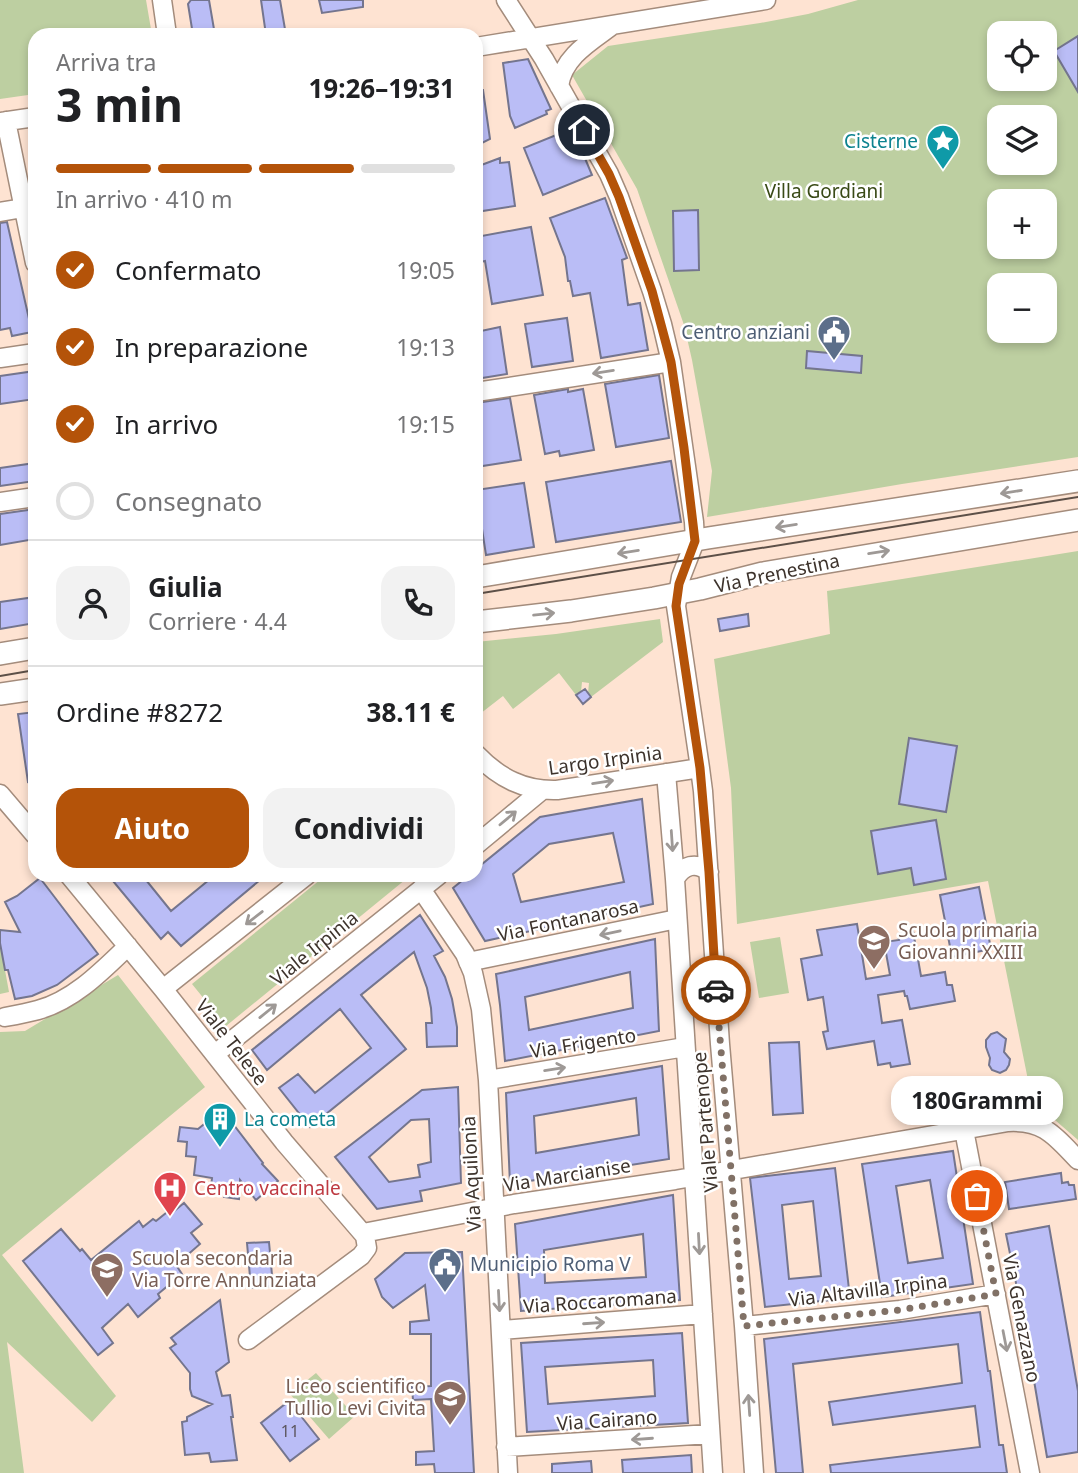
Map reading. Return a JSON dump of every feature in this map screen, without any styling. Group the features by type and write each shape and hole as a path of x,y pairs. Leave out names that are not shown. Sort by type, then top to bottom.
{"main road":[{"path":"483,576 1078,481"},
{"name":"Via Prenestina","path":"483,621 572,611 677,594 764,573 1078,520"},
{"path":"0,654 28,649"},
{"path":"1,699 28,691"}],"street":[{"path":"162,0 166,28"},
{"path":"506,0 531,38 609,174 652,291 671,362 695,541 681,577 676,606 700,768"},
{"path":"483,46 613,25 694,6 765,0"},
{"path":"559,86 569,60 613,25"},
{"path":"28,118 3,121 28,231"},
{"path":"0,212 23,208"},
{"path":"0,358 28,354"},
{"path":"483,391 671,362"},
{"path":"0,502 28,498"},
{"name":"Largo Irpinia","path":"483,762 503,777 541,790 557,790 700,768"},
{"name":"Viale Partenope","path":"700,768 754,1473"},
{"name":"Viale Partenope","path":"666,773 713,1473"},
{"path":"483,839 541,790"},
{"path":"1,792 28,826"},
{"path":"674,879 683,868 691,866 699,866 709,872"},
{"name":"Viale Telese","path":"75,882 284,1142 363,1233"},
{"path":"163,989 298,882"},
{"name":"Viale Irpinia","path":"215,1054 431,882"},
{"name":"Via Aquilonia","path":"421,890 461,946 479,996 488,1080 508,1473"},
{"name":"Via Fontanarosa","path":"468,962 677,919"},
{"path":"5,1017 39,1010 61,1000 97,976 128,946"},
{"name":"Via Frigento","path":"488,1080 685,1047"},
{"name":"Via Marcianise","path":"363,1233 494,1208 1008,1122 1033,1123 1049,1133 1078,1160"},
{"name":"Via Genazzano","path":"964,1130 1030,1473"},
{"path":"248,1340 363,1254 367,1241 363,1233"},
{"name":"Via Altavilla Irpina","path":"744,1326 900,1310 996,1294"},
{"name":"Via Roccaromana","path":"501,1330 702,1314"},
{"name":"Via Cairano","path":"506,1447 710,1434"}],"green space":[{"path":"0,0 146,0 151,28 28,28 28,95 0,99"},
{"name":"Villa Gordiani","path":"858,0 1078,0 1078,457 707,517 712,471 684,325 637,189 572,75 608,46 808,14"},
{"path":"1078,551 1078,1140 1032,1100 988,881 737,924 731,788 714,659 830,634 827,591"},
{"path":"660,619 663,642 591,697 588,693 589,683 582,682 581,692 576,695 559,673 513,709 503,696 483,712 483,641"},
{"path":"317,882 402,882 226,1026 192,984"},
{"path":"780,937 789,993 759,998 750,942"},
{"path":"0,943 9,992 0,994"},
{"path":"118,975 205,1087 2,1255 116,1396 92,1422 7,1342 24,1473 0,1473 0,1032 25,1031"},
{"path":"316,1373 355,1416 329,1439 290,1394"}],"building":[{"path":"191,0 209,0 214,28 192,28 188,4"},
{"path":"261,0 280,0 285,28 265,28"},
{"path":"319,0 363,0 363,7 322,13"},
{"path":"1078,36 1078,92 1057,56 1057,49"},
{"path":"528,59 551,109 546,111 547,114 515,128 510,116 503,63"},
{"path":"483,90 490,139 483,142"},
{"path":"571,129 592,175 543,195 524,148"},
{"path":"500,158 500,163 509,162 515,206 483,211 483,164"},
{"path":"605,198 627,258 622,260 628,305 640,303 648,350 601,358 590,293 573,296 565,257 550,218"},
{"path":"698,210 699,270 674,271 673,211"},
{"path":"7,222 28,314 28,333 12,336 10,328 0,330 0,223"},
{"path":"531,227 543,295 492,304 483,261 483,236"},
{"path":"567,318 573,361 532,367 525,324"},
{"path":"500,327 507,374 483,378 483,331"},
{"name":"Centro anziani","path":"807,351 862,356 861,373 806,368"},
{"path":"28,372 28,400 0,404 0,376"},
{"path":"659,375 669,438 616,447 605,384"},
{"path":"568,389 568,392 583,389 594,450 560,456 559,451 545,454 534,395"},
{"path":"510,398 521,460 483,466 483,402"},
{"path":"671,461 681,522 556,542 546,482"},
{"path":"28,464 28,482 0,486 0,468"},
{"path":"524,483 534,547 486,555 483,536 483,489"},
{"path":"28,510 28,540 0,545 0,514"},
{"path":"28,598 28,624 0,629 0,602"},
{"path":"748,614 749,626 720,631 718,619"},
{"path":"585,689 591,697 583,704 576,695"},
{"path":"28,713 28,782 18,714"},
{"path":"909,738 957,746 946,812 899,804"},
{"path":"642,799 653,904 485,941 453,888 460,882 483,882 483,863 540,817","holes":["613,833 624,882 521,902 513,874 549,844"]},
{"path":"936,820 946,879 914,885 911,868 878,874 871,831"},
{"path":"35,882 43,882 98,954 57,985 32,996 15,999 8,970 5,970 0,930 20,932 5,902"},
{"path":"114,882 148,882 171,911 206,882 258,882 181,946 168,932 161,939"},
{"path":"979,887 991,949 952,957 940,895"},
{"path":"420,915 443,951 434,956 452,999 457,1046 427,1047 426,1023 432,1023 431,1008 414,952 361,995 406,1049 310,1127 279,1088 298,1074 315,1093 371,1048 340,1009 267,1070 252,1050"},
{"path":"857,924 866,979 890,975 884,942 899,940 898,934 913,931 921,976 945,972 947,985 952,985 955,1001 910,1009 904,991 878,995 882,1023 902,1020 910,1064 891,1067 890,1063 878,1065 874,1041 827,1049 823,1032 828,1031 823,997 808,1000 801,959 822,955 817,930"},
{"path":"655,939 659,1031 505,1061 496,974","holes":["630,972 633,1008 529,1030 525,997"]},
{"path":"997,1032 1006,1039 1004,1052 1010,1059 1006,1070 1000,1073 992,1070 989,1065 990,1058 986,1047 986,1040"},
{"path":"799,1042 803,1113 773,1115 769,1043"},
{"path":"662,1066 669,1159 510,1184 506,1093","holes":["636,1098 639,1135 536,1153 534,1116"]},
{"path":"458,1087 461,1183 420,1191 422,1201 377,1209 335,1157 422,1090","holes":["429,1119 431,1162 418,1165 420,1177 389,1182 369,1157 411,1120"]},
{"name":"La cometa","path":"213,1117 224,1131 233,1124 278,1181 256,1200 240,1180 239,1199 224,1197 225,1188 211,1187 212,1178 194,1175 196,1157 186,1156 187,1142 178,1141 180,1127 198,1129"},
{"path":"953,1151 973,1284 882,1297 862,1164","holes":["930,1180 943,1258 908,1263 896,1186"]},
{"path":"835,1168 850,1298 765,1307 750,1178","holes":["813,1201 821,1276 789,1279 782,1205"]},
{"path":"1061,1173 1062,1183 1074,1185 1076,1199 1009,1209 1005,1182"},
{"path":"673,1195 680,1300 521,1311 515,1224","holes":["643,1234 646,1277 545,1283 544,1250"]},
{"path":"184,1203 202,1224 191,1233 200,1244 176,1265 182,1274 158,1294 160,1298 138,1317 128,1304 102,1328 113,1343 98,1355 23,1261 61,1229 91,1260 139,1221 143,1227 171,1209 173,1212"},
{"path":"1049,1226 1078,1391 1078,1452 1047,1457 1020,1298 1006,1234"},
{"path":"269,1242 273,1286 251,1288 247,1243"},
{"path":"462,1252 474,1473 435,1473 434,1464 416,1465 416,1452 434,1451 431,1399 413,1400 412,1387 431,1386 431,1334 410,1334 410,1322 429,1320 425,1285 393,1308 382,1297 375,1279 405,1253"},
{"path":"220,1300 229,1362 216,1372 222,1396 230,1395 237,1460 211,1462 209,1453 185,1455 182,1422 212,1404 192,1396 190,1373 170,1348 176,1344 171,1338"},
{"path":"980,1312 999,1445 1003,1445 1007,1473 831,1473 830,1465 980,1447 975,1406 833,1425 829,1402 962,1383 958,1344 793,1364 803,1473 776,1473 764,1339"},
{"path":"682,1333 688,1423 527,1432 521,1343","holes":["653,1360 655,1396 548,1404 545,1367"]},
{"path":"289,1401 319,1439 290,1461 261,1423"},
{"path":"691,1455 692,1473 623,1473 622,1460"},
{"path":"591,1461 592,1473 552,1473 552,1464"}],"tram line":[{"path":"483,593 1078,497"},
{"path":"0,676 28,671"}],"way so far":[{"path":"716,990 744,1326 900,1310 996,1294 977,1196"}],"place":[{"name":"Cisterne","path":"943,171"},
{"name":"Centro anziani","path":"834,362"},
{"name":"Scuola primaria Giovanni XXIII","path":"874,971"},
{"name":"La cometa","path":"220,1149"},
{"name":"180Grammi","path":"977,1196"},
{"name":"Centro vaccinale","path":"170,1218"},
{"name":"Municipio Roma V","path":"445,1294"},
{"name":"Scuola secondaria Via Torre Annunziata","path":"107,1299"},
{"name":"Liceo scientifico Tullio Levi Civita","path":"450,1427"}],"route":[{"path":"584,130 619,197 652,291 671,362 695,541 679,584 676,606 700,768 716,990"}]}
